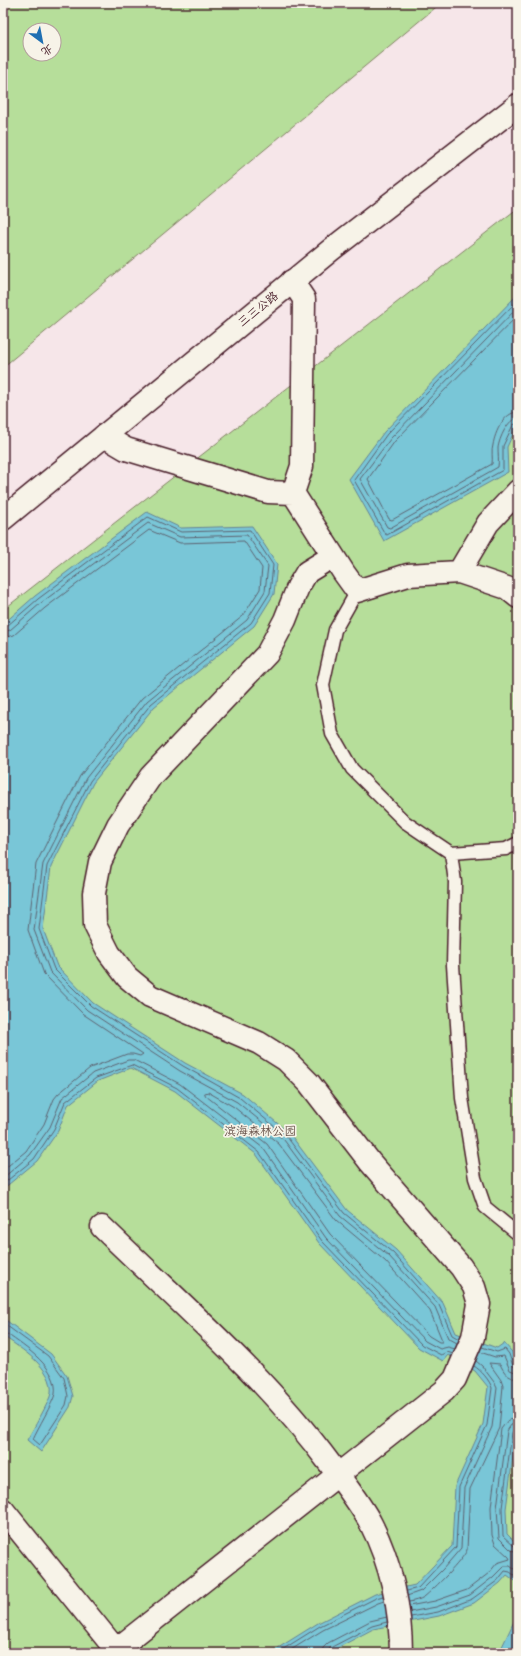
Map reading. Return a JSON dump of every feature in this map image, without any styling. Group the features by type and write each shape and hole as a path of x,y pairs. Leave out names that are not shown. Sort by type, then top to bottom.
{"street":[{"name":"三三公路","path":"3,519 292,281 518,105"},
{"path":"292,281 304,300 302,466 293,493"},
{"path":"104,436 126,449 268,492 293,493"},
{"path":"459,572 488,523 518,491"},
{"path":"293,493 357,591 408,576 459,572 506,588 518,597"},
{"path":"3,1510 114,1651 444,1391 455,1379 473,1337 479,1304 474,1287 461,1267 370,1162 309,1084 286,1060 259,1043 150,996 128,977 109,953 94,925 94,893 100,862 118,824 151,776 267,654 285,620 298,588 307,572 333,556"},
{"path":"102,1227 247,1368 311,1438 338,1475 371,1524 383,1553 392,1581 401,1643"}],"lane":[{"path":"357,591 335,630 323,685 332,734 352,769 405,822 451,853 506,849 518,843"},
{"path":"451,853 455,882 453,965 462,1098 475,1178 485,1207 518,1234"}],"green space":[{"path":"3,3 441,3 3,367"},
{"name":"滨海森林公园","path":"518,208 518,1653 3,1653 3,610"}],"water":[{"path":"518,294 518,423 507,447 508,472 384,541 349,479 384,432"},
{"path":"147,512 181,528 252,526 277,564 274,594 254,626 154,707 93,783 51,867 43,929 57,966 93,1003 185,1063 243,1094 290,1134 347,1210 396,1250 443,1303 456,1333 497,1348 504,1343 512,1352 518,1369 518,1418 506,1509 507,1534 518,1545 518,1583 507,1575 500,1583 474,1603 439,1616 373,1629 328,1653 270,1653 318,1623 375,1594 415,1585 452,1546 455,1486 483,1424 488,1387 475,1371 448,1355 443,1361 419,1348 319,1243 256,1154 175,1091 131,1068 98,1081 68,1105 58,1131 37,1161 3,1189 3,624 35,596"},
{"path":"3,1318 51,1354 67,1376 73,1396 70,1407 41,1452 27,1440 50,1397 50,1384 42,1367 3,1336"},
{"path":"518,1613 518,1653 499,1653"}]}
